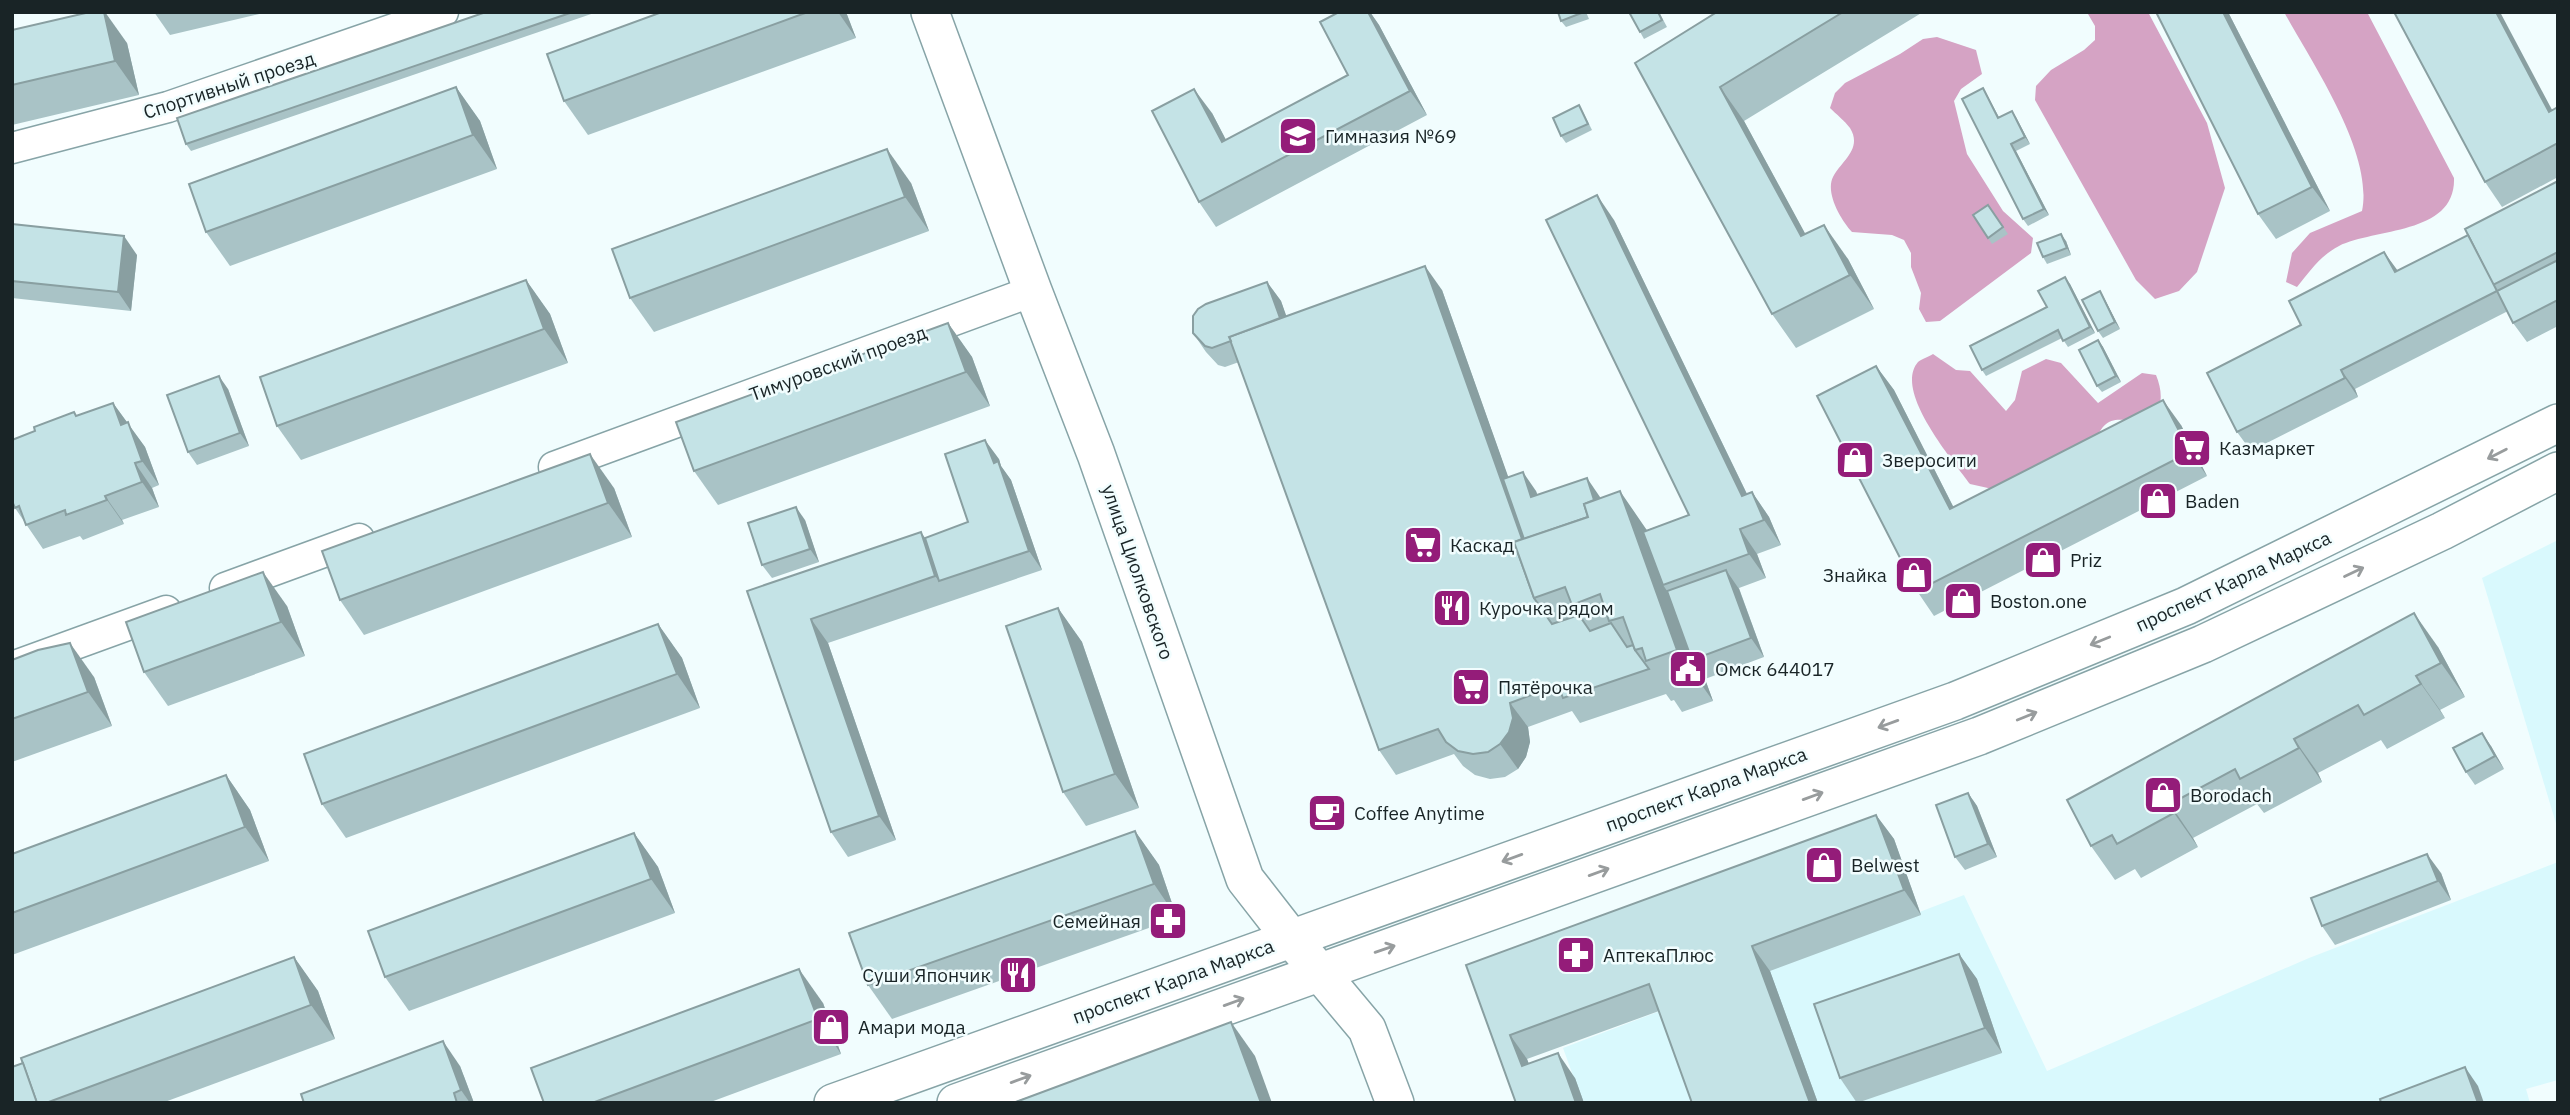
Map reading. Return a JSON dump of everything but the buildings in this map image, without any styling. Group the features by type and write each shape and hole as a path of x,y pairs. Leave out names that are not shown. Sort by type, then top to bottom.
{"main road":[{"name":"улица Циолковского","path":"930,12 1096,454 1245,879 1367,1029 1395,1103"},
{"name":"проспект Карла Маркса","path":"833,1103 1955,701 2186,606 2558,423"},
{"name":"проспект Карла Маркса","path":"956,1103 1979,736 2203,644 2442,531 2558,471"},
{"path":"2276,563 2292,601"},
{"path":"2186,606 2203,644"}],"street":[{"name":"Спортивный проезд","path":"12,148 168,107 443,12"},
{"name":"Тимуровский проезд","path":"534,475 1033,291"},
{"path":"12,667 391,527"}],"shaded area":[{"path":"2082,12 2148,12 2207,123 2225,188 2197,272 2179,291 2155,299 2136,280 2035,100 2036,86 2051,70 2095,40 2095,26 2088,14"},
{"path":"2284,12 2367,12 2454,178 2451,197 2442,210 2428,220 2339,246 2321,259 2297,287 2286,282 2292,253 2310,233 2362,211 2363,188 2359,163 2338,109"},
{"path":"1937,37 1976,50 1982,74 1961,89 1954,101 1967,154 2003,211 2033,238 2031,253 1940,321 1926,322 1919,309 1921,293 1911,267 1911,253 1904,240 1892,235 1852,232 1835,206 1831,183 1854,142 1850,128 1830,108 1835,93 1845,83 1923,39"},
{"path":"1933,354 1956,370 1970,371 2006,411 2015,400 2022,371 2046,359 2061,363 2098,403 2142,373 2156,375 2161,394 2160,405 2151,422 2119,420 2107,423 2090,450 2053,457 2039,463 2021,485 1997,490 1970,484 1928,425 1913,390 1912,375 1918,362"},
{"path":"2558,540 2558,830 2482,578"},
{"path":"2558,862 2558,1080 2526,1089 2530,1103 1583,1103 1563,1048 1964,895 2047,1071 2309,958"}],"place":[{"name":"Гимназия №69","path":"1298,136"},
{"name":"Казмаркет","path":"2192,448"},
{"name":"Зверосити","path":"1855,460"},
{"name":"Baden","path":"2158,501"},
{"name":"Каскад","path":"1423,545"},
{"name":"Priz","path":"2043,560"},
{"name":"Знайка","path":"1914,575"},
{"name":"Boston.one","path":"1963,601"},
{"name":"Курочка рядом","path":"1452,608"},
{"name":"Омск 644017","path":"1688,669"},
{"name":"Пятёрочка","path":"1471,687"},
{"name":"Borodach","path":"2163,795"},
{"name":"Coffee Anytime","path":"1327,813"},
{"name":"Belwest","path":"1824,865"},
{"name":"Семейная","path":"1168,921"},
{"name":"АптекаПлюс","path":"1576,955"},
{"name":"Суши Япончик","path":"1018,975"},
{"name":"Амари мода","path":"831,1027"}]}
